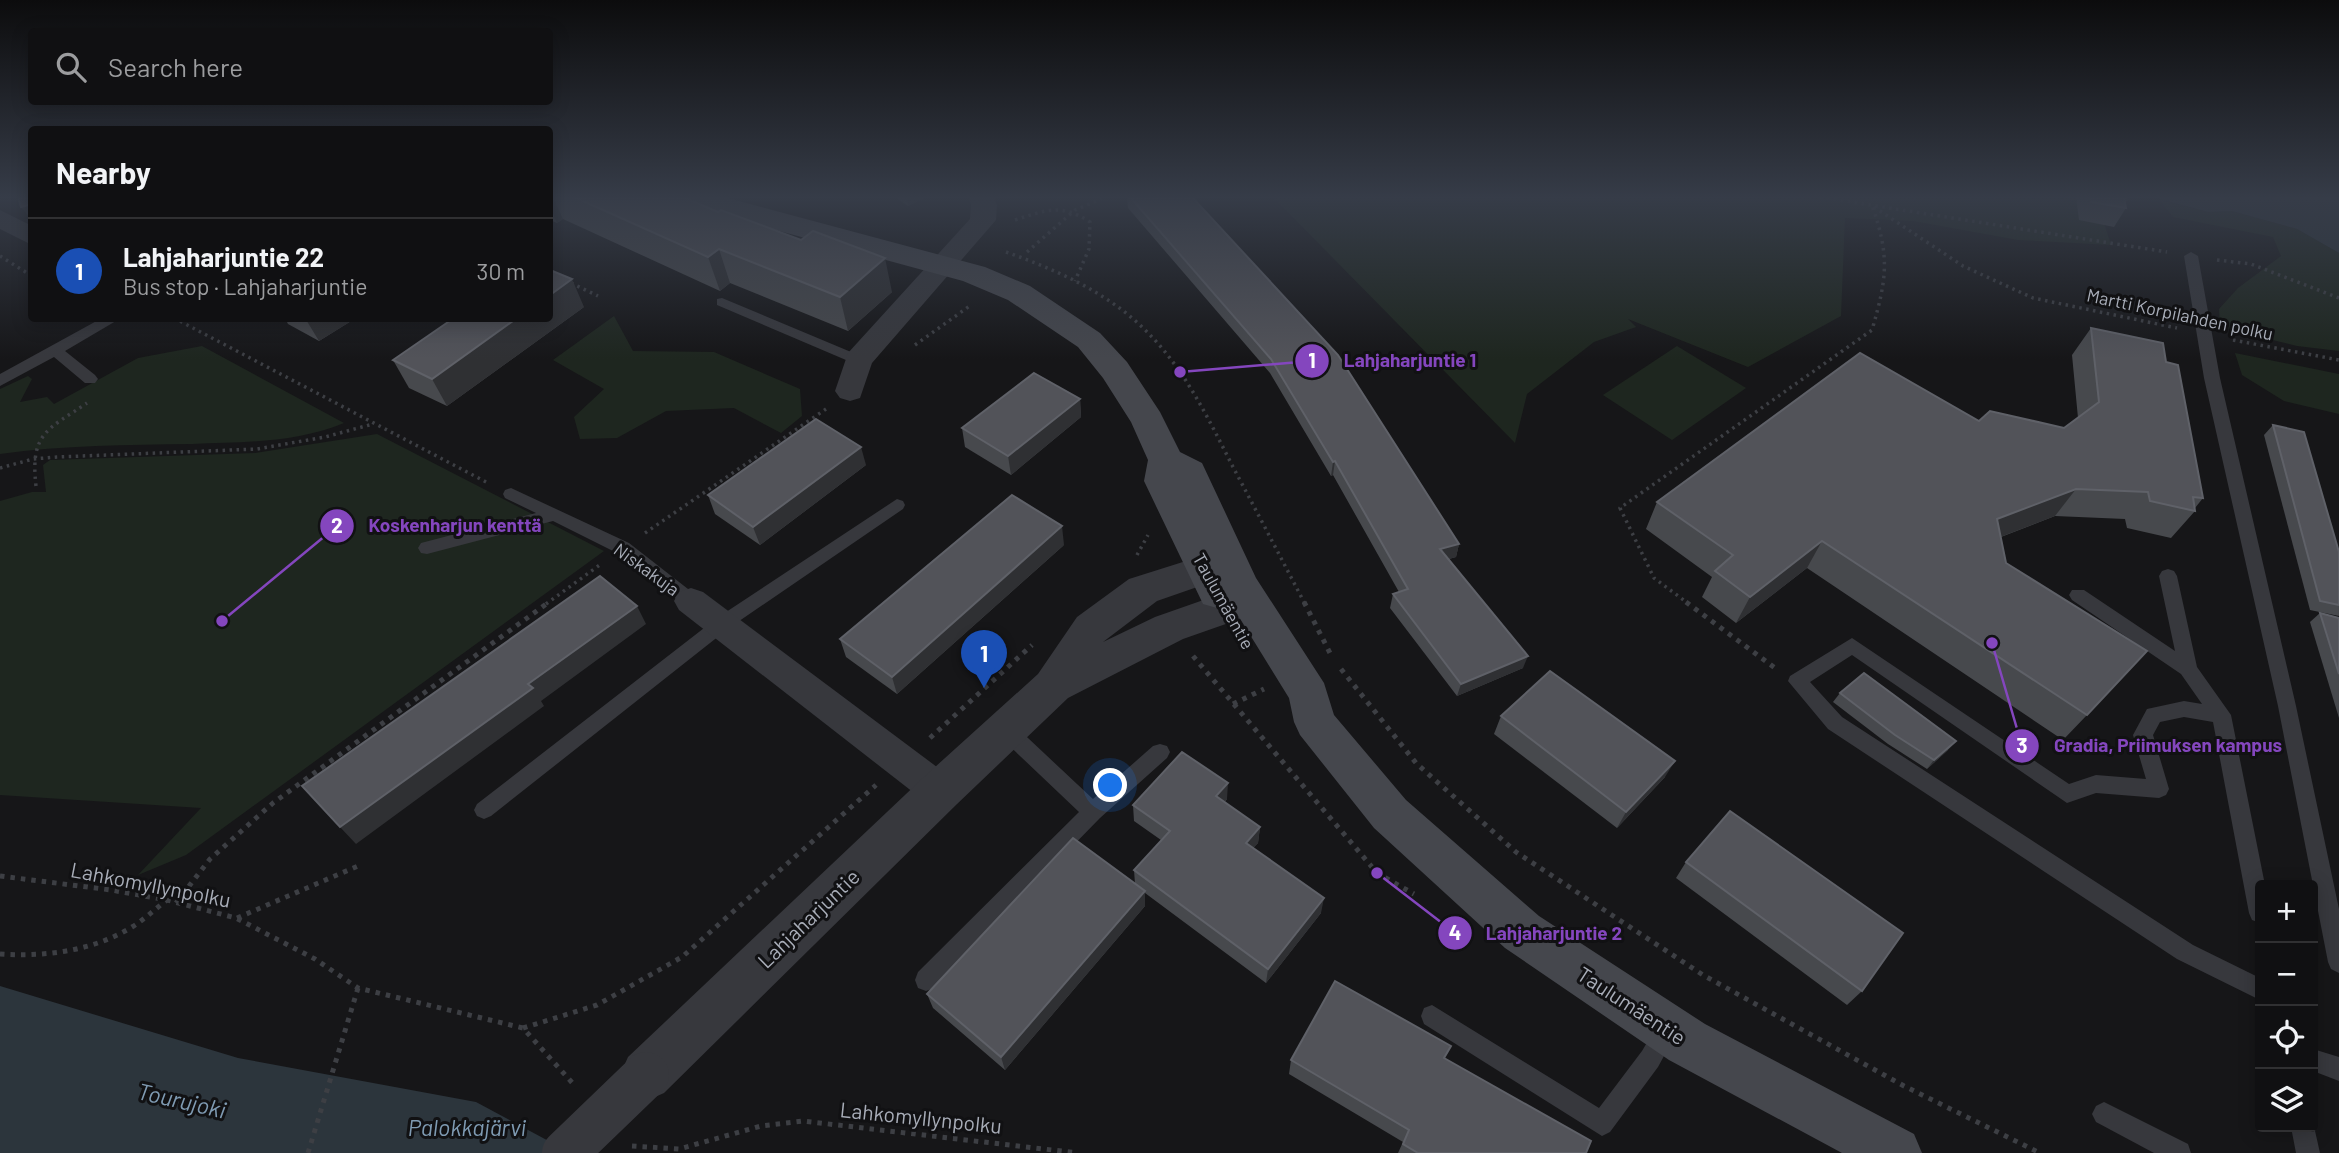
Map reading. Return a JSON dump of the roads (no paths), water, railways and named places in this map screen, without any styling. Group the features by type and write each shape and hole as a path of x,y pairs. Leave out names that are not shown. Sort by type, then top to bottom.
{"main road":[{"name":"Taulumäentie","path":"888,251 974,274 1019,293 1089,340 1115,370 1148,419 1223,587 1286,708 1315,722 1391,814 1522,932 1668,1029 1895,1153"}],"street":[{"path":"850,391 858,360 955,251"},
{"name":"Lahjaharjuntie","path":"565,1153 940,791 1053,686 1169,628 1223,587"},
{"name":"Niskakuja","path":"691,601 940,791"}],"lane":[{"path":"2191,256 2212,378 2287,706 2339,961"},
{"path":"722,302 858,360"},
{"path":"0,381 107,322"},
{"path":"57,352 90,379"},
{"name":"Niskakuja","path":"511,494 623,548 691,601"},
{"path":"484,810 723,623 897,505"},
{"path":"427,548 553,515"},
{"path":"2168,576 2188,669"},
{"path":"2078,595 2188,669 2221,715 2255,888"},
{"path":"2221,715 2184,709 2154,715 2143,735 2159,789 2096,784 2067,794 1852,645 1797,681 1835,723 2185,952 2255,987"},
{"path":"1006,730 1093,812"},
{"path":"926,980 1093,812 1160,751"},
{"path":"1432,1016 1602,1124 1650,1059 1668,1029"},
{"path":"2318,1062 2339,1069"},
{"path":"2104,1114 2179,1153"},
{"path":"2304,1132 2308,1153"}],"water":[{"path":"0,986 238,1058 476,1102 571,1153 0,1153"}],"place":[{"name":"Lahjaharjuntie 1","path":"1180,372"},
{"name":"Koskenharjun kenttä","path":"222,621"},
{"name":"Gradia, Priimuksen kampus","path":"1992,643"},
{"name":"Lahjaharjuntie 22","path":"984,688"},
{"name":"Lahjaharjuntie 2","path":"1377,873"}],"water label":[{"name":"Tourujoki","path":"182,1100"},
{"name":"Palokkajärvi","path":"467,1127"}]}
